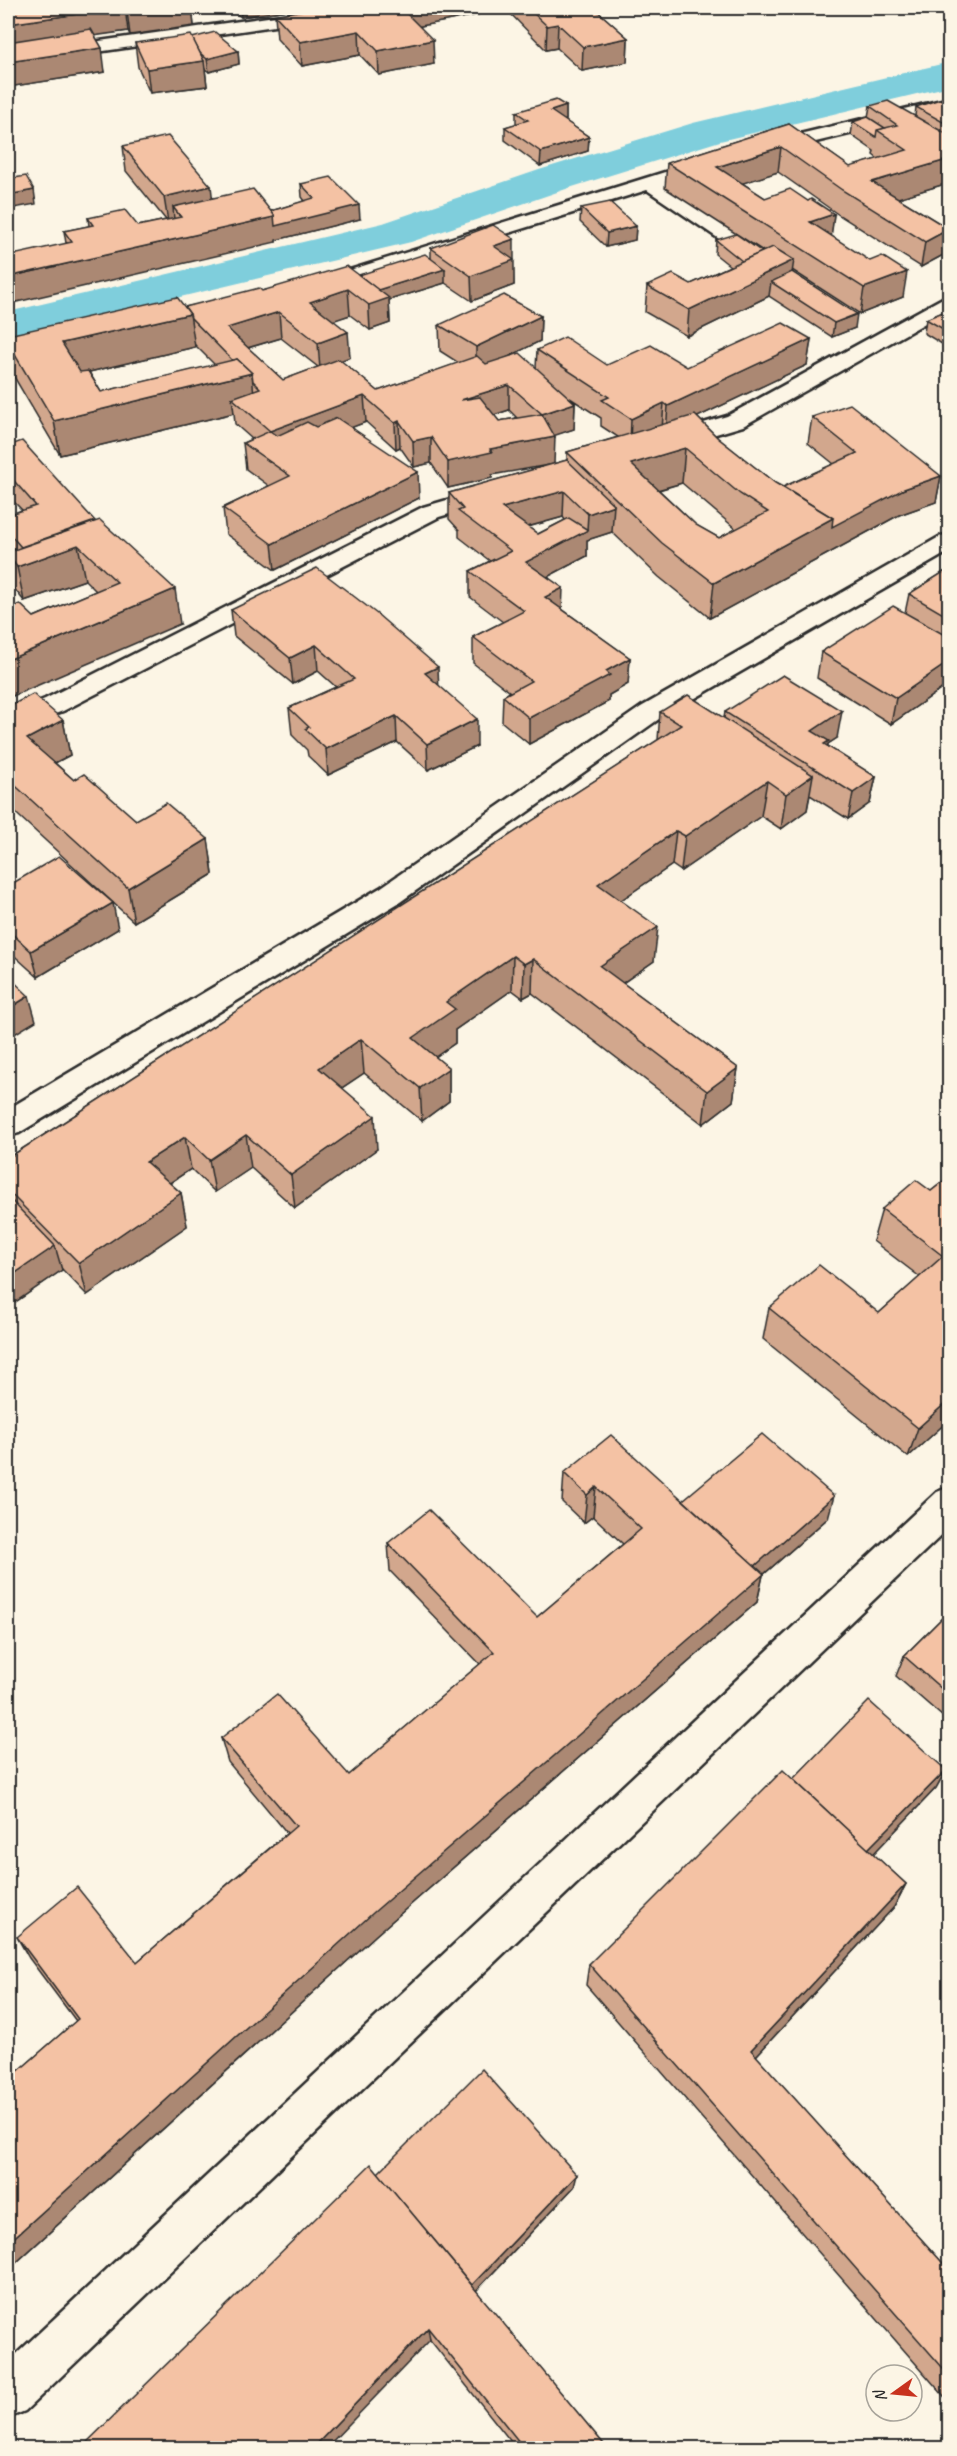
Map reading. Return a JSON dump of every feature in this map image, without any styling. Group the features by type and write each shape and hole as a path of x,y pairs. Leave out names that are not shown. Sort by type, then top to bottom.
{"street":[{"path":"8,60 364,8"},
{"path":"212,14 231,28"},
{"path":"748,153 950,104"},
{"path":"298,292 485,236 648,182 726,160"},
{"path":"648,182 783,273"},
{"path":"645,448 735,421 870,332 950,300"},
{"path":"8,724 54,705 431,512 510,489"},
{"path":"8,1124 390,895 651,713 950,541"},
{"path":"8,2394 950,1503"}],"building":[{"path":"8,8 120,8 8,24"},
{"path":"125,8 152,8 127,11"},
{"path":"316,8 401,8 433,40 378,51 359,31 300,42 275,15"},
{"path":"528,8 594,8 628,38 583,47 558,24 547,26"},
{"path":"91,29 102,48 8,62 8,42"},
{"path":"215,32 238,51 207,59 200,53 192,38"},
{"path":"191,35 204,61 147,69 135,43"},
{"path":"940,99 950,104 950,126 916,107"},
{"path":"556,100 566,106 551,111 589,137 541,152 505,127 528,120 516,112"},
{"path":"888,101 950,136 950,159 872,182 949,229 925,242 842,190 781,147 717,167 765,198 790,189 808,201 811,199 834,214 810,222 870,261 882,256 907,272 864,288 667,163 789,124 850,167 907,150 877,130 897,125 870,106"},
{"path":"868,117 885,128 877,130 876,137 853,122"},
{"path":"168,136 211,186 164,197 123,146"},
{"path":"26,176 34,190 8,195 8,179"},
{"path":"331,177 359,205 275,226 274,215 271,211 314,198 301,184"},
{"path":"253,189 274,217 8,277 8,256 72,242 64,231 93,225 88,218 125,210 138,226 181,217 173,207"},
{"path":"610,202 636,226 607,233 581,208"},
{"path":"493,225 514,239 494,246 514,260 471,276 431,248"},
{"path":"736,234 762,252 742,261 716,240"},
{"path":"773,247 794,260 689,310 647,286 673,274 691,284"},
{"path":"425,254 445,269 378,290 359,275"},
{"path":"347,266 389,298 369,305 348,289 310,302 348,332 318,343 279,312 227,328 283,380 339,359 378,391 477,356 486,364 520,353 575,403 542,414 555,437 490,449 492,452 448,462 431,437 413,441 399,421 395,423 364,396 270,431 232,398 260,388 253,381 252,373 237,359 233,361 191,318 185,307 259,288 262,291","holes":["509,385 542,414 499,421 480,397 461,400"]},
{"path":"792,272 857,314 834,323 771,282"},
{"path":"504,295 541,316 476,347 439,325"},
{"path":"177,297 190,314 62,343 80,372 88,371 101,392 237,359 252,373 54,421 8,343 8,335"},
{"path":"950,309 950,333 926,319"},
{"path":"783,323 811,339 668,406 664,403 631,419 602,400 609,397 537,350 565,337 607,365 651,345 687,367"},
{"path":"850,404 941,476 904,489 832,527 833,518 783,487 857,453 812,417"},
{"path":"695,415 718,438 775,483 833,518 714,583 662,543 567,452","holes":["685,448 740,494 768,512 719,538 696,525 631,464"]},
{"path":"337,418 418,472 272,544 223,508 290,476 243,443 270,431 277,436 307,422 316,427"},
{"path":"22,441 95,521 21,547 8,532 8,515 36,506 8,474 8,446"},
{"path":"567,460 614,505 588,514 564,491 502,508 538,534 569,518 588,530 526,562 563,588 545,597 630,658 606,671 610,675 529,718 503,696 531,681 473,637 524,611 470,571 511,551 458,511 463,509 449,493"},
{"path":"100,520 175,589 8,660 8,609 20,604 34,617 117,582 78,545 17,567 8,552"},
{"path":"317,568 377,614 438,667 425,673 477,719 427,744 396,716 326,749 305,729 309,727 289,708 354,679 316,645 290,658 231,610"},
{"path":"950,568 950,618 909,594"},
{"path":"893,606 950,638 950,661 896,698 821,652"},
{"path":"783,675 842,711 812,731 829,741 824,744 876,777 853,793 725,712"},
{"path":"33,694 63,720 27,739 74,780 84,774 136,820 166,803 208,839 128,888 8,779 8,707"},
{"path":"688,695 813,775 786,794 767,781 685,836 676,831 598,884 658,927 600,966 738,1068 707,1091 533,959 524,964 513,956 446,1002 455,1009 413,1038 449,1068 420,1088 361,1039 319,1068 375,1116 291,1175 246,1135 209,1160 185,1137 146,1162 181,1193 79,1263 8,1191 8,1158 681,725 660,712"},
{"path":"59,856 113,903 31,951 8,930 8,886"},
{"path":"8,976 29,996 8,1009"},
{"path":"950,1176 950,1399 918,1428 769,1308 819,1265 879,1313 943,1256 882,1209 916,1180 931,1191"},
{"path":"8,1197 55,1246 8,1278"},
{"path":"762,1434 834,1496 755,1566 683,1500"},
{"path":"611,1435 764,1574 373,1913 8,2243 8,2080 78,2019 17,1937 77,1887 137,1962 296,1826 221,1738 277,1694 349,1775 494,1652 388,1543 429,1510 537,1617 641,1529 596,1487 587,1495 564,1473"},
{"path":"950,1610 950,1696 904,1656"},
{"path":"869,1701 946,1770 868,1849 793,1779"},
{"path":"783,1770 906,1884 751,2050 950,2271 950,2376 589,1964"},
{"path":"482,2069 577,2175 472,2285 378,2173"},
{"path":"371,2164 607,2448 524,2448 428,2328 313,2448 81,2448"}],"waterway":[{"path":"8,325 396,233 554,179 707,132 950,74"}]}
